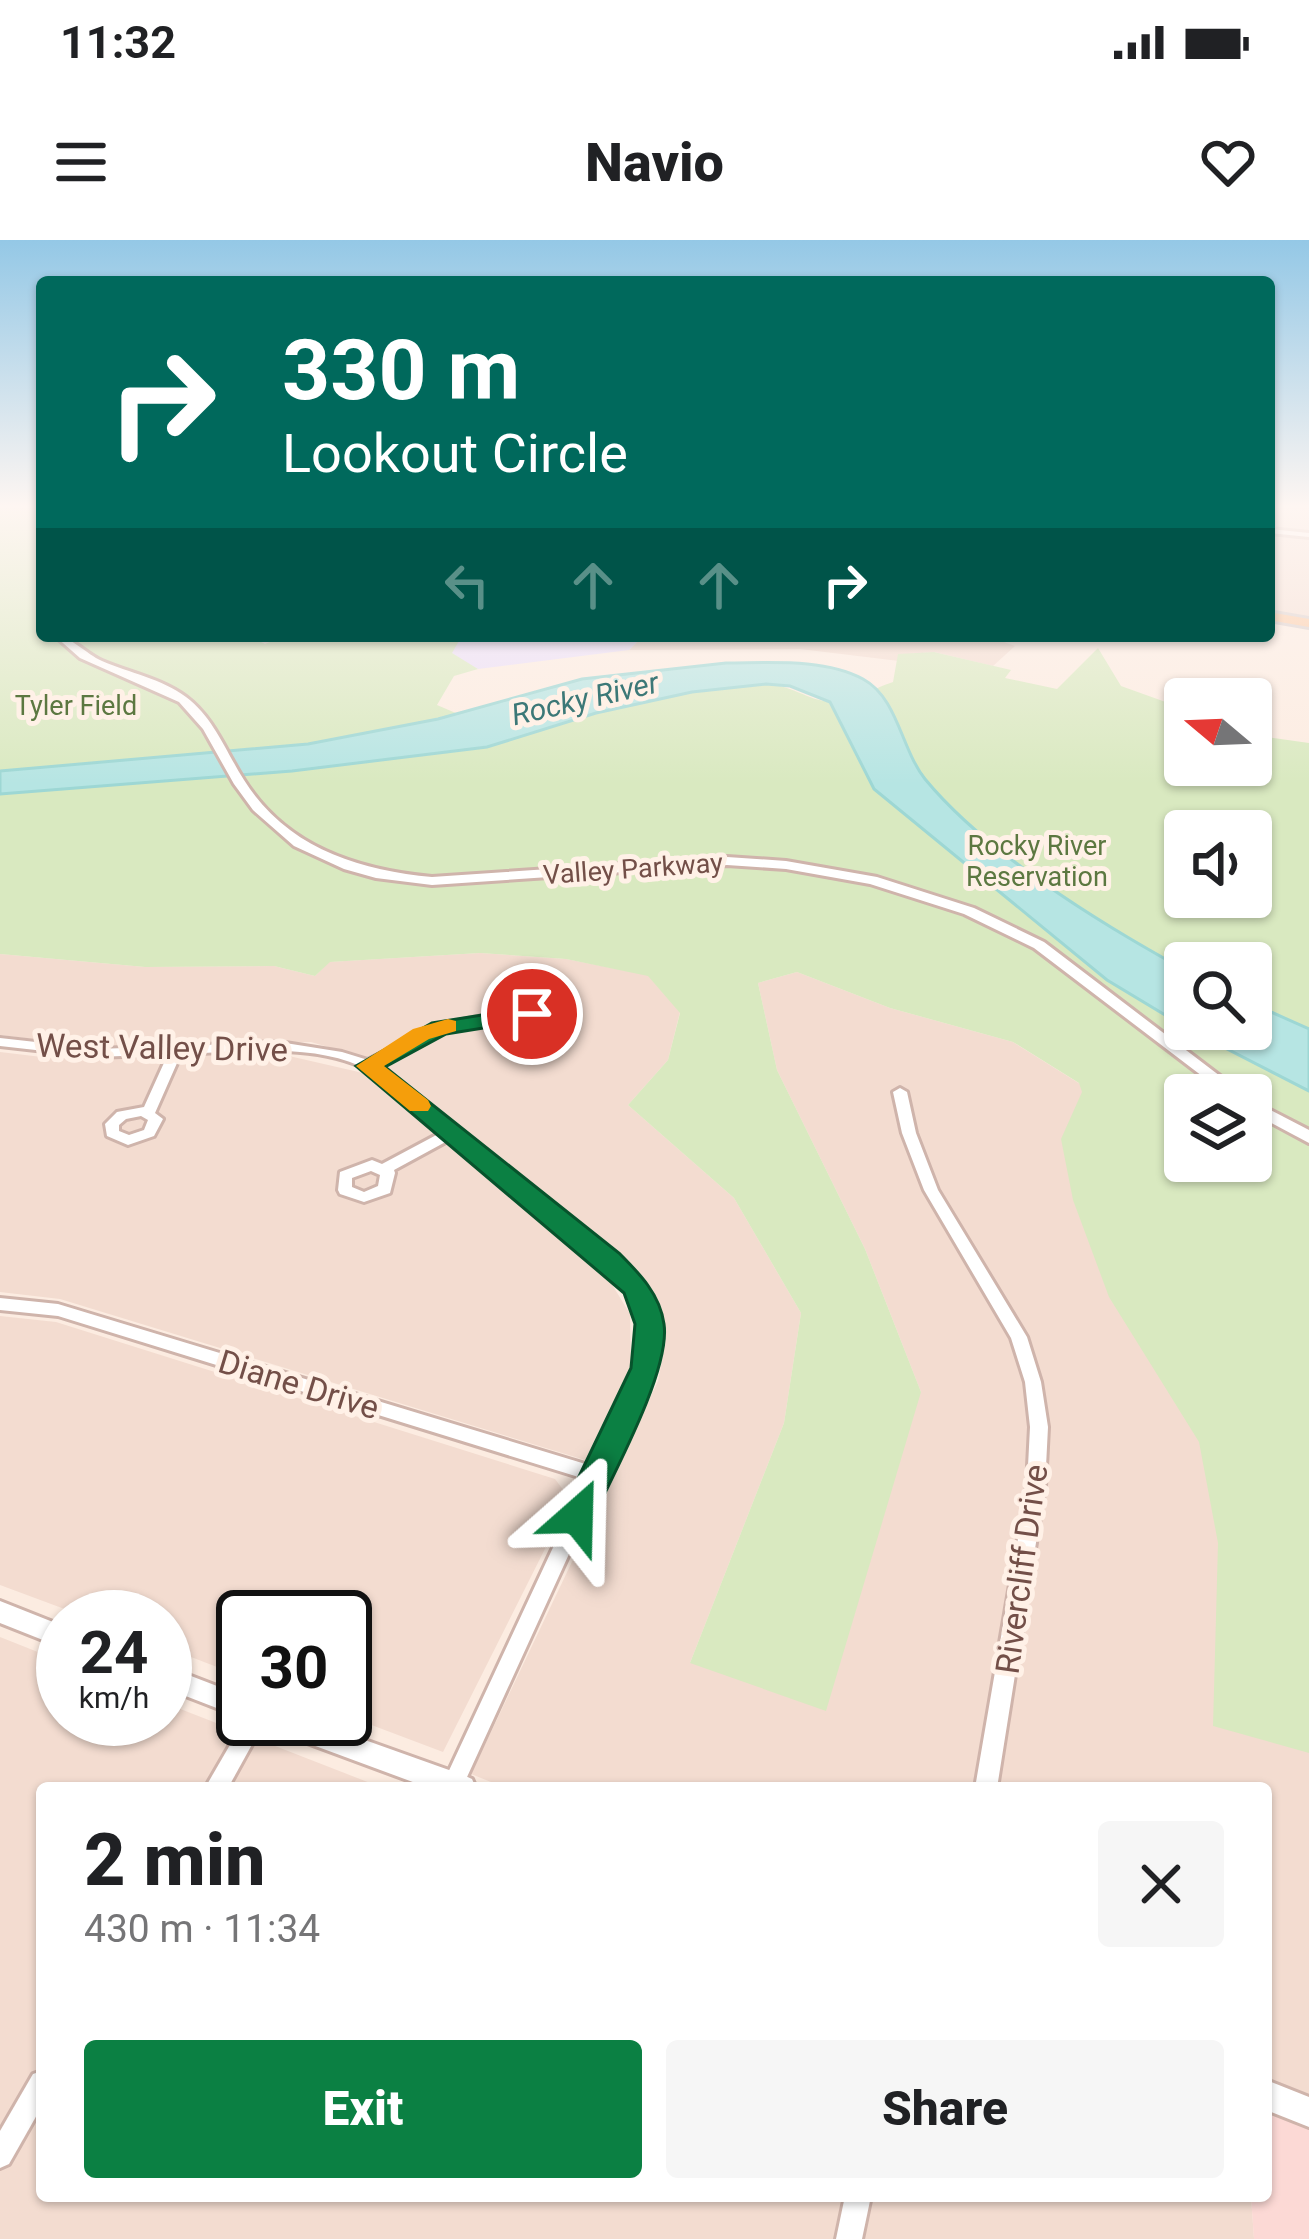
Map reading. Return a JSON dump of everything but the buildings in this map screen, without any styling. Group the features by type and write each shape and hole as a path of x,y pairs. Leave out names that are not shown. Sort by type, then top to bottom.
{"main road":[{"path":"1275,617 1309,623"}],"street":[{"name":"Valley Parkway","path":"68,642 86,656 166,689 195,711 260,815 301,846 394,879 480,879 727,861 786,865 916,892 1039,945 1209,1074"},
{"path":"368,1066 421,1034 492,1019"},
{"name":"West Valley Drive","path":"0,1042 68,1052 279,1046 343,1056 368,1066 452,1132 610,1261 636,1288 650,1324 646,1368 460,1782"},
{"path":"149,1112 175,1052"},
{"name":"Rivercliff Drive","path":"900,1092 909,1133 931,1190 1019,1337 1033,1382 1039,1427 1036,1486 987,1782"},
{"path":"1272,1117 1309,1137"},
{"path":"385,1169 452,1132"},
{"name":"Diane Drive","path":"0,1304 58,1310 596,1475"},
{"path":"0,1612 36,1626"},
{"path":"219,1782 240,1746"},
{"path":"348,1746 447,1782"},
{"path":"0,2155 36,2093"},
{"path":"1272,2098 1309,2112"},
{"path":"849,2239 857,2202"}],"shaded area":[{"path":"1275,597 1309,597 1309,622 1275,615"},
{"path":"440,642 637,642 629,650 478,669"},
{"path":"637,642 1004,642 1015,646 993,666 934,652 898,655 899,661 800,649 629,650"},
{"path":"480,953 566,959 648,975 680,1012 668,1060 628,1105 734,1198 801,1313 784,1423 690,1663 921,1392 865,1249 777,1070 758,983 797,972 890,1008 1013,1042 1093,1092 1309,1549 1309,2098 1272,2084 1272,1782 491,1782 471,1774 658,1381 666,1340 656,1297 618,1251 394,1074 366,1058 311,1042 97,1047 0,1035 0,954 145,967 274,966 315,976 329,962"},
{"path":"0,1052 50,1058 276,1053 363,1073 605,1273 630,1314 631,1366 585,1460 60,1299 0,1292"},
{"path":"0,1316 56,1322 555,1479 570,1499 443,1752 372,1725 372,1590 216,1590 216,1667 192,1657 192,1590 36,1590 36,1598 0,1585"},
{"path":"0,1637 36,1651 36,1746 192,1746 192,1714 216,1723 216,1746 275,1746 368,1782 36,1782 36,2202 1251,2202 1254,2239 0,2239"},
{"path":"1272,2109 1309,2124 1309,2239 1254,2239 1251,2202 1272,2202"}],"green space":[{"name":"Rocky River Reservation","path":"0,597 36,597 36,642 458,642 452,653 478,669 454,676 437,705 514,738 635,704 728,687 769,684 822,701 846,700 893,682 898,654 934,652 1011,670 1005,678 1057,689 1098,648 1121,686 1164,701 1164,786 1272,786 1272,738 1309,743 1309,1753 1213,1726 1218,1543 1199,1442 1109,1297 1073,1200 1061,1139 1082,1092 1079,1083 1013,1042 890,1008 797,972 758,983 777,1070 865,1249 921,1392 826,1711 690,1663 784,1423 801,1313 734,1198 628,1105 668,1060 680,1013 648,976 566,959 480,953 330,962 315,976 274,966 145,967 0,954"}],"water":[{"name":"Rocky River","path":"726,663 778,663 831,668 863,679 884,698 917,767 950,807 1012,860 1164,958 1164,1014 1107,980 874,789 830,702 790,686 692,692 596,713 487,747 292,771 0,794 0,771 308,744 438,719 582,679"},
{"path":"1272,1012 1309,1029 1309,1091 1229,1050 1272,1050"}],"slow traffic":[{"path":"419,1106 368,1066 421,1034 448,1026"}],"route":[{"path":"532,1014 421,1034 368,1066 610,1261 636,1288 650,1324 646,1368 577,1516"}],"park label":[{"name":"Tyler Field","path":"76,706"}]}
